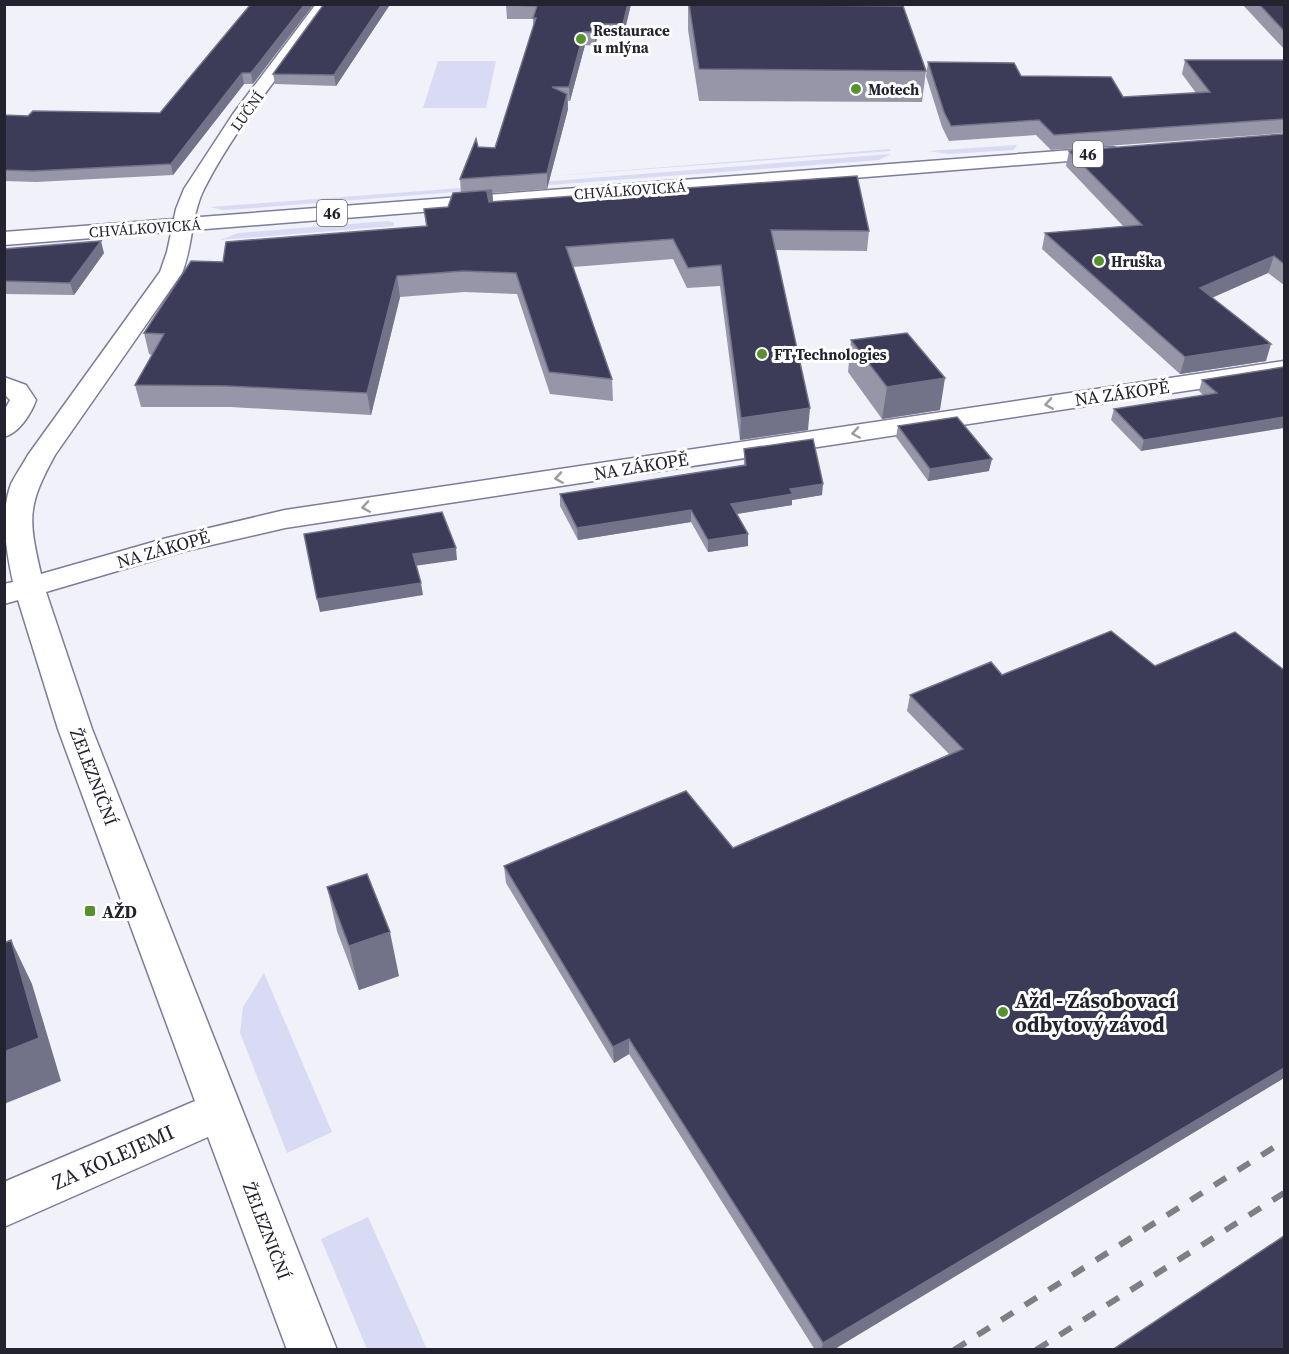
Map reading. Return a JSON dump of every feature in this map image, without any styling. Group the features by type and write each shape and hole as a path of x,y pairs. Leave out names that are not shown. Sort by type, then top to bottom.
{"street":[{"name":"LUČNÍ","path":"183,225 191,196 214,158 324,4"},
{"name":"CHVÁLKOVICKÁ","path":"4,238 1127,152"},
{"name":"ŽELEZNIČNÍ","path":"183,225 178,256 171,273 42,455 25,484 16,517 17,591 75,729 312,1350"},
{"name":"NA ZÁKOPĚ","path":"17,591 212,535 285,519 1284,369"},
{"path":"4,385 17,390 23,400 20,408 4,429"},
{"name":"ZA KOLEJEMI","path":"4,1205 221,1110"}],"shaded area":[{"path":"438,61 496,61 486,108 423,108"},
{"path":"1017,145 1014,150 948,154 928,151"},
{"path":"890,149 891,151 539,177"},
{"path":"891,154 879,160 550,185 541,182"},
{"path":"500,185 467,191 241,209 223,210 210,207"},
{"path":"388,221 394,223 394,226 220,240 238,233"},
{"path":"264,973 332,1132 287,1153 240,1033 243,1007"},
{"path":"368,1217 427,1349 367,1349 321,1239"}],"building":[{"path":"251,4 305,4 251,73 242,73 171,164 33,171 4,170 4,115 28,116 33,111 160,113"},
{"path":"324,4 382,4 334,75 273,74"},
{"path":"506,4 628,4 623,24 596,24 595,32 584,32 569,87 552,87 567,94 547,173 460,179 476,139 478,147 495,148 536,18 533,18 537,6"},
{"path":"689,4 903,6 926,71 699,69"},
{"path":"1259,4 1284,4 1284,31"},
{"path":"1185,60 1284,60 1284,119 1054,135 1039,120 951,126 944,112 928,62 1014,63 1021,76 1111,77 1123,97 1210,92"},
{"path":"1284,134 1284,264 1274,256 1200,288 1271,344 1185,357 1045,233 1142,225 1069,151"},
{"path":"857,176 869,231 771,230 810,408 741,418 721,265 688,268 673,239 566,247 612,379 549,372 516,273 463,271 397,276 367,393 227,386 135,385 164,334 144,333 191,261 223,262 226,242 427,226 424,209 448,207 453,193 492,190 487,192 489,202"},
{"path":"101,241 70,283 4,281 4,249"},
{"path":"907,333 945,378 887,387 851,340"},
{"path":"1284,367 1284,417 1144,440 1114,409 1217,393 1202,380"},
{"path":"957,417 992,459 930,469 898,426"},
{"path":"813,439 823,484 790,489 793,494 731,504 748,534 708,540 691,510 577,528 560,494 746,465 744,449"},
{"path":"442,512 456,548 413,554 421,583 317,599 304,534"},
{"name":"Ažd - Zásobovací odbytový závod","path":"1111,631 1155,666 1235,632 1284,670 1284,1068 823,1343 629,1039 613,1047 504,866 686,791 733,848 963,749 910,695 991,662 1002,675"},
{"path":"367,874 390,932 349,946 327,887"},
{"path":"11,940 39,1038 4,1052 4,943"},
{"path":"1284,1236 1284,1350 1112,1350"}],"railway":[{"path":"954,1350 1284,1141"},
{"path":"1036,1350 1284,1193"}],"place":[{"name":"Restaurace u mlýna","path":"581,39"},
{"name":"Motech","path":"856,89"},
{"name":"Hruška","path":"1099,261"},
{"name":"FT Technologies","path":"762,354"},
{"name":"AŽD","path":"90,911"},
{"name":"Ažd - Zásobovací odbytový závod","path":"1003,1012"}]}
